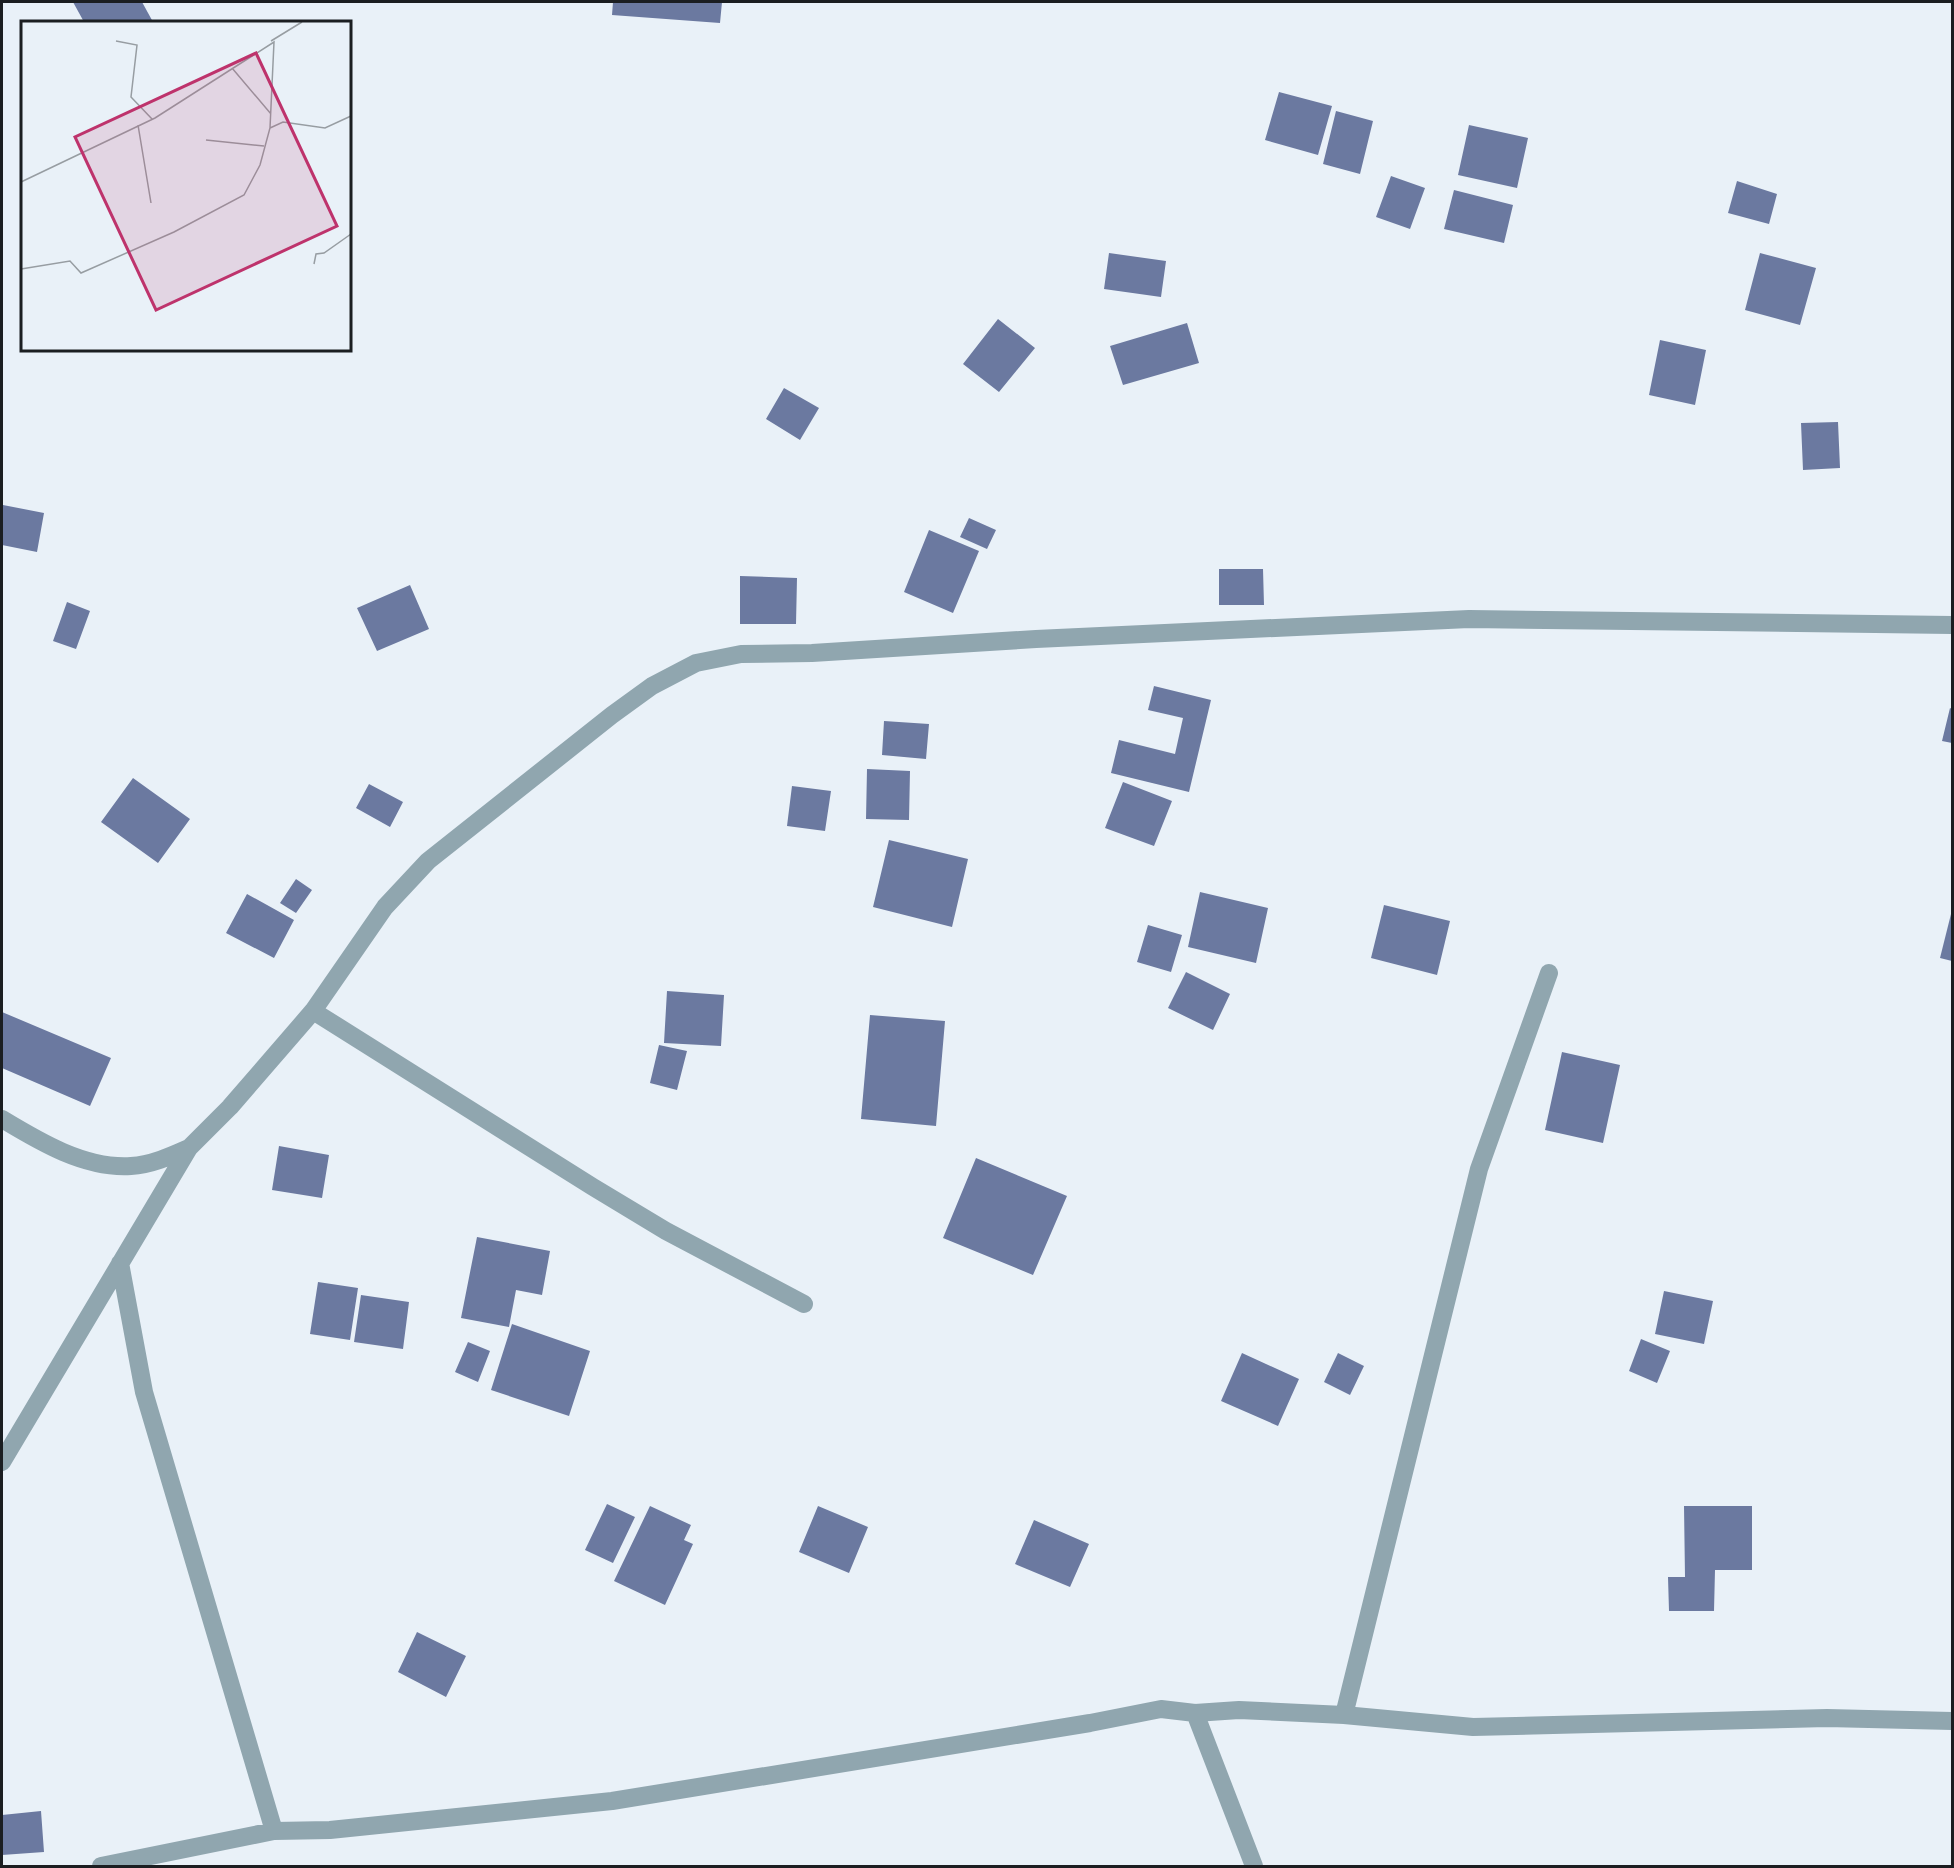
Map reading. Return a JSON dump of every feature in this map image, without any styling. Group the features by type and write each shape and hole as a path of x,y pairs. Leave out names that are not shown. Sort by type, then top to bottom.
{"street":[{"path":"2,1462 189,1148 230,1107 313,1011 385,907 428,861 612,715 652,686 696,663 741,654 1469,619 1953,625"},
{"path":"1344,1715 1479,1169 1549,972"},
{"path":"313,1011 666,1231 804,1304"},
{"path":"2,1119 47,1146 92,1162 131,1166 163,1160 189,1148"},
{"path":"120,1263 144,1392 274,1831"},
{"path":"101,1866 274,1831 330,1830 612,1801 1078,1725 1161,1709 1194,1713 1239,1710 1344,1715 1473,1727 1827,1718 1953,1721"},
{"path":"1194,1713 1254,1866"}],"building":[{"path":"73,2 142,2 152,21 83,21"},
{"path":"613,2 722,2 720,23 612,15"},
{"path":"1279,92 1332,106 1318,155 1265,140"},
{"path":"1336,111 1373,121 1360,174 1323,164"},
{"path":"1469,125 1528,138 1517,188 1458,175"},
{"path":"1391,176 1425,188 1410,229 1376,217"},
{"path":"1737,181 1777,194 1769,224 1728,213"},
{"path":"1454,190 1513,205 1504,243 1444,229"},
{"path":"1109,253 1166,261 1161,297 1104,289"},
{"path":"1760,253 1816,268 1800,325 1745,310"},
{"path":"998,319 1035,348 999,392 963,364"},
{"path":"1187,323 1199,363 1123,385 1110,346"},
{"path":"1660,340 1706,350 1695,405 1649,395"},
{"path":"784,388 819,408 800,440 766,419"},
{"path":"1838,422 1840,468 1803,470 1801,423"},
{"path":"3,505 44,513 37,552 2,545"},
{"path":"969,518 996,530 987,549 960,537"},
{"path":"929,530 979,551 953,613 904,592"},
{"path":"1219,569 1263,569 1264,605 1219,605"},
{"path":"740,576 797,578 796,624 740,624"},
{"path":"410,585 429,629 377,651 357,608"},
{"path":"67,602 90,611 76,649 53,641"},
{"path":"1154,686 1211,700 1189,792 1111,773 1119,740 1175,754 1183,718 1148,710"},
{"path":"1950,708 1952,709 1952,743 1942,741"},
{"path":"884,721 929,724 926,759 882,755"},
{"path":"867,769 910,771 909,820 866,819"},
{"path":"133,778 190,819 158,863 101,822"},
{"path":"1123,782 1172,801 1154,846 1105,828"},
{"path":"369,784 403,802 390,827 356,808"},
{"path":"792,786 831,791 825,831 787,826"},
{"path":"889,840 968,859 952,927 873,907"},
{"path":"296,879 312,890 296,913 280,903"},
{"path":"1200,892 1268,908 1256,963 1188,947"},
{"path":"247,894 294,920 274,958 226,933"},
{"path":"1384,905 1450,921 1437,975 1371,958"},
{"path":"1952,910 1952,961 1940,958"},
{"path":"1148,925 1182,935 1171,972 1137,962"},
{"path":"1186,972 1230,994 1213,1030 1168,1008"},
{"path":"667,991 724,995 721,1046 664,1043"},
{"path":"2,1012 111,1058 90,1106 2,1068"},
{"path":"870,1015 945,1021 936,1126 861,1119"},
{"path":"659,1045 687,1051 677,1090 650,1083"},
{"path":"1562,1052 1620,1065 1603,1143 1545,1130"},
{"path":"279,1146 329,1155 322,1198 272,1190"},
{"path":"976,1158 1067,1196 1033,1275 943,1238"},
{"path":"477,1237 550,1251 542,1295 516,1290 509,1327 461,1318"},
{"path":"318,1282 358,1288 350,1340 310,1334"},
{"path":"1664,1291 1713,1301 1704,1344 1655,1334"},
{"path":"361,1295 409,1302 403,1349 354,1342"},
{"path":"512,1324 590,1351 569,1416 491,1390"},
{"path":"1641,1339 1670,1351 1657,1383 1629,1371"},
{"path":"468,1342 490,1351 478,1382 455,1372"},
{"path":"1242,1353 1299,1379 1278,1426 1221,1401"},
{"path":"1338,1353 1364,1366 1350,1395 1324,1382"},
{"path":"607,1504 635,1517 613,1563 585,1550"},
{"path":"650,1506 691,1525 684,1540 693,1544 665,1605 614,1581"},
{"path":"818,1506 868,1527 849,1573 799,1552"},
{"path":"1684,1506 1752,1506 1752,1570 1715,1570 1714,1611 1669,1611 1668,1577 1685,1577"},
{"path":"1034,1520 1089,1544 1070,1587 1015,1564"},
{"path":"417,1632 466,1656 446,1697 398,1672"},
{"path":"41,1811 44,1852 2,1855 2,1815"}]}
